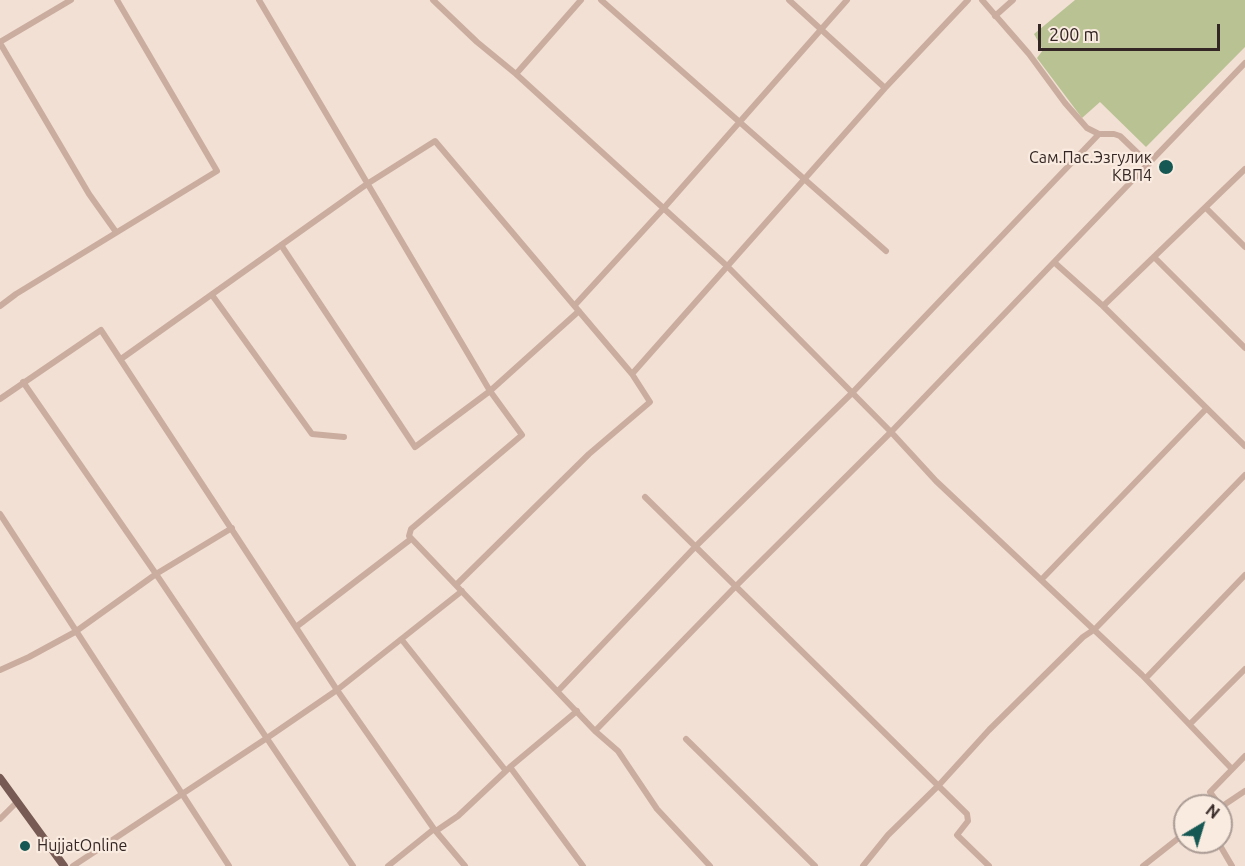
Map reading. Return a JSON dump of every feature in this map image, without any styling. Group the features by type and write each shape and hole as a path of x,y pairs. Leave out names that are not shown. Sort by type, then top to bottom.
{"main road":[{"path":"0,778 64,866"}],"street":[{"path":"71,0 0,43 89,194 116,232"},
{"path":"0,306 217,171 117,0"},
{"path":"259,0 490,392 522,435 411,529 409,536 595,731 618,751 657,808 710,866"},
{"path":"433,0 728,266 936,481 1146,678 1232,769"},
{"path":"516,74 581,0"},
{"path":"601,0 886,251"},
{"path":"789,0 885,88"},
{"path":"281,245 415,447 490,392 577,308 847,0"},
{"path":"632,374 885,88 968,0"},
{"path":"982,0 1029,54 1065,104 1087,128 1098,134 1119,136 1149,164"},
{"path":"995,16 1013,0"},
{"path":"595,731 735,587 891,432 1245,63"},
{"path":"558,691 695,546 852,393 1098,134"},
{"path":"121,359 367,184 435,141 632,374 650,402 589,454 456,585"},
{"path":"1103,306 1245,169"},
{"path":"1206,208 1245,247"},
{"path":"1154,257 1245,348"},
{"path":"1055,263 1103,306 1245,446"},
{"path":"212,295 312,434 344,437"},
{"path":"0,399 102,330 337,690 436,830 465,866"},
{"path":"23,382 353,866"},
{"path":"1042,579 1206,408"},
{"path":"863,866 888,835 939,785 989,730 1083,637 1095,629 1245,476"},
{"path":"645,497 967,814 968,821 957,835 989,866"},
{"path":"0,514 229,866"},
{"path":"0,670 75,632 156,574 232,528"},
{"path":"296,627 411,539"},
{"path":"1146,678 1245,575"},
{"path":"72,866 337,690 462,591"},
{"path":"402,640 508,769 583,866"},
{"path":"1190,724 1245,669"},
{"path":"388,866 458,816 508,769 577,711"},
{"path":"686,740 815,866"},
{"path":"1212,794 1210,792 1245,756"},
{"path":"0,819 17,802"},
{"path":"1143,866 1173,842"}],"green space":[{"path":"1075,0 1245,0 1245,47 1146,147 1100,102 1082,118 1037,58 1043,50 1034,34"}],"place":[{"name":"Сам.Пас.Эзгулик КВП4","path":"1166,167"},
{"name":"HujjatOnline","path":"25,846"}]}
